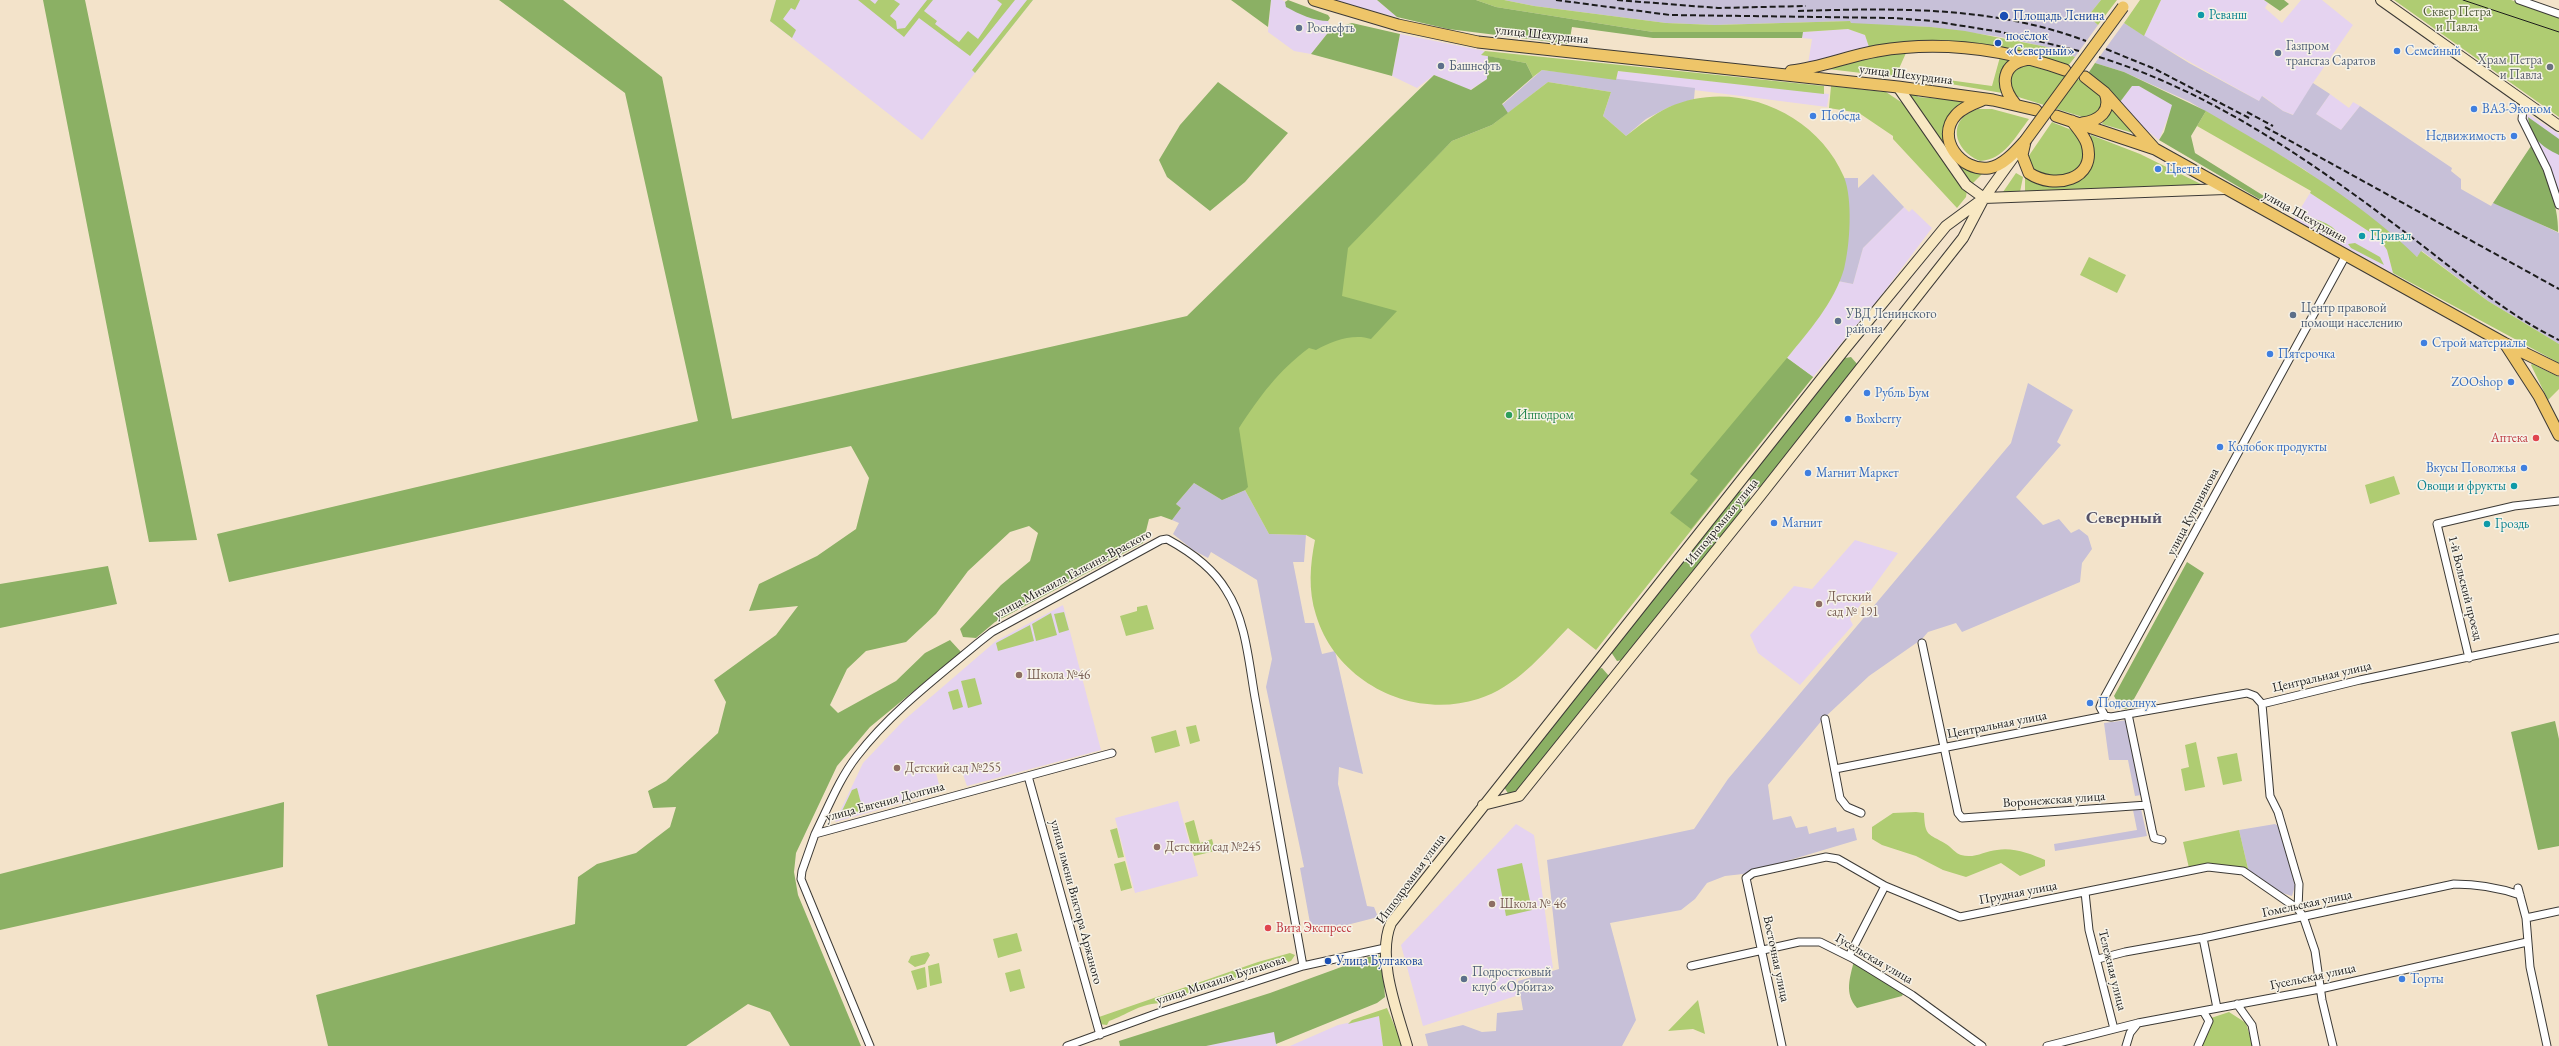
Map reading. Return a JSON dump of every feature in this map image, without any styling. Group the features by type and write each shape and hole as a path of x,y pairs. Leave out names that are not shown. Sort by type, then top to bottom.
{"main road":[{"name":"улица Шехурдина","path":"1314,0 1398,26 1478,42 1772,72 1898,87 1985,99 2036,110"},
{"path":"1985,99 1963,109 1953,119 1949,141 1956,155 1973,167 1989,168 2014,153 2025,141 2126,3"},
{"name":"улица Шехурдина","path":"1772,72 1802,70 1876,51 1925,46 1951,46 1998,51 2034,59 2065,70"},
{"path":"2016,105 2005,87 2006,75 2014,64 2034,59"},
{"path":"1828,63 1823,69 1823,73 1832,80"},
{"name":"улица Шехурдина","path":"2085,78 2104,92 2155,149"},
{"path":"2025,141 2022,155 2028,173 2053,182 2070,180 2081,171 2088,151 2085,139 2076,122 2095,120 2104,114 2107,105 2104,92"},
{"name":"улица Шехурдина","path":"2056,116 2155,149 2504,343 2559,370"},
{"name":"улица Шехурдина","path":"2504,343 2539,396 2559,435"}],"street":[{"path":"2381,0 2559,126"},
{"path":"2519,0 2559,14"},
{"path":"1898,87 1966,185 1984,198 2225,189"},
{"path":"2524,102 2522,119 2547,169 2559,205"},
{"path":"1984,198 2025,141"},
{"name":"Ипподромная улица","path":"1407,1046 1393,1001 1385,948 1386,936 1391,923 1845,349 1946,226 1984,198"},
{"name":"Ипподромная улица","path":"1483,805 1519,796 1760,496 1966,234 1984,198"},
{"name":"улица Куприянова","path":"2105,716 2100,707 2102,702 2346,256"},
{"name":"1-й Вольский проезд","path":"2469,658 2437,524 2514,506 2559,501"},
{"name":"улица Михаила Галкина-Враского","path":"815,834 840,783 857,757 878,731 978,643 999,628 1156,543 1167,539 1198,560 1218,578 1227,590 1237,614 1268,769 1303,966"},
{"name":"Центральная улица","path":"1835,769 2105,716 2111,717 2247,693 2255,696 2262,704 2360,680 2559,638"},
{"path":"1922,643 1945,748"},
{"path":"2262,704 2270,796 2278,812 2299,884 2298,909"},
{"path":"2128,714 2154,838 2162,840"},
{"path":"1825,719 1842,802 1861,813"},
{"name":"Воронежская улица","path":"1945,748 1958,813 1962,818 2147,806"},
{"name":"улица Евгения Долгина","path":"870,1046 802,879 802,871 815,834 1112,753"},
{"name":"улица имени Виктора Аржаного","path":"1028,776 1100,1034"},
{"name":"Прудная улица","path":"1746,878 1753,873 1826,857 1838,858 1885,886 1960,917 2208,867 2243,871 2298,909 2303,916 2315,951 2320,989 2333,1046"},
{"name":"Восточная улица","path":"1746,878 1782,1046"},
{"name":"Гомельская улица","path":"2098,959 2125,952 2203,938 2454,884 2476,884 2519,892 2526,918"},
{"path":"1849,956 1885,886"},
{"name":"Тележная улица","path":"2085,892 2089,930 2098,959 2114,1029"},
{"path":"2548,1046 2530,967 2526,918 2559,912"},
{"path":"2203,938 2217,1008"},
{"name":"Гусельская улица","path":"1691,966 1761,949 1799,942 1820,942 1849,956 1912,995 1982,1046"},
{"name":"Гусельская улица","path":"2047,1046 2138,1023 2320,989 2528,942"},
{"name":"улица Михаила Булгакова","path":"1067,1046 1303,966 1385,948"},
{"path":"2237,1004 2252,1026 2256,1046"},
{"path":"2198,1046 2209,1021 2203,1011"},
{"name":"Тележная улица","path":"2126,1046 2130,1034 2138,1023"}],"shaded area":[{"path":"776,0 1033,0 922,140 770,21"},
{"name":"Роснефть","path":"1271,0 1282,0 1328,21 1331,29 1311,54 1294,51 1268,32"},
{"path":"1337,0 1377,0 1397,17 1357,7"},
{"path":"1504,0 2101,0 2088,16 2098,25 2075,57 2046,47 2001,37 1931,27 1851,24 1850,21 1715,25 1666,23 1534,6"},
{"name":"Газпром трансгаз Саратов","path":"2161,0 2264,0 2268,3 2265,8 2282,23 2301,0 2322,0 2353,25 2313,83 2294,115 2283,111 2263,96 2259,101 2144,36"},
{"path":"2124,23 2189,63 2259,101 2262,96 2283,111 2293,115 2313,83 2330,94 2316,114 2341,130 2360,106 2452,168 2451,171 2461,179 2461,189 2491,206 2493,203 2500,205 2559,233 2559,344 2488,301 2422,251 2417,257 2305,170 2190,102 2124,72 2095,63"},
{"path":"1848,29 1865,35 1869,47 1851,50 1808,64 1812,39 1802,38 1803,32"},
{"name":"Башнефть","path":"1400,34 1485,51 1482,55 1488,56 1487,79 1470,90 1434,75 1417,88 1392,76"},
{"path":"1542,70 1695,88 1694,99 1669,107 1646,119 1626,136 1603,116 1611,92 1548,82 1508,113 1502,105"},
{"path":"1618,71 1829,94 1827,107 1616,80"},
{"path":"2132,86 2139,86 2173,105 2159,140 2144,128 2120,102"},
{"path":"2330,94 2349,108 2353,102 2360,106 2341,130 2316,114"},
{"path":"2528,114 2559,134 2559,197 2526,120"},
{"path":"1873,174 1904,207 1863,248 1853,284 1838,281 1843,270 1849,215 1844,178 1858,178 1858,188"},
{"path":"2310,193 2379,238 2387,250 2393,273 2294,219"},
{"path":"1904,207 1909,212 1912,209 1932,228 1880,297 1813,377 1787,358 1814,324 1831,299 1838,281 1853,284 1863,248"},
{"path":"2028,383 2073,410 2057,442 2061,445 2016,497 2043,525 2059,519 2071,533 2079,529 2088,536 2092,549 2082,563 2080,582 1962,632 1956,623 1928,632 1922,639 1869,676 1823,719 1768,785 1773,820 1791,816 1796,828 1807,826 1809,834 1836,827 1837,832 1854,828 1857,840 1743,874 1725,876 1707,883 1695,899 1681,910 1610,923 1636,1020 1622,1046 1428,1046 1425,1034 1463,1025 1482,1032 1496,1031 1497,1013 1523,1010 1518,981 1559,969 1547,860 1694,829 1728,779 2011,443"},
{"path":"1194,483 1222,500 1245,490 1269,534 1306,535 1304,562 1293,562 1305,623 1314,623 1322,654 1335,651 1363,774 1339,767 1338,784 1367,906 1374,907 1378,917 1312,934 1300,868 1304,867 1266,687 1272,659 1257,580 1211,552 1208,558 1193,550 1173,534 1179,523 1172,520 1181,508 1176,504"},
{"name":"Детский сад № 191","path":"1855,540 1898,553 1850,619 1853,625 1800,685 1758,653 1750,635 1794,586 1812,589"},
{"name":"Школа №46","path":"1063,605 1101,750 967,786 960,766 936,773 941,792 835,822 863,763 903,721 996,641"},
{"path":"2128,720 2141,795 2135,796 2128,760 2109,760 2104,723"},
{"name":"Детский сад №245","path":"1178,801 1198,876 1135,893 1115,818"},
{"path":"2141,809 2147,836 2055,851 2054,844 2137,830 2133,810"},
{"name":"Школа № 46","path":"1516,824 1534,835 1553,968 1516,979 1519,995 1423,1026 1401,945"},
{"path":"2275,824 2280,827 2295,886 2292,896 2276,891 2249,873 2239,830"},
{"path":"1379,1016 1383,1046 1290,1046 1338,1025"},
{"path":"1274,1031 1277,1046 1206,1046"}],"green space":[{"path":"43,0 85,0 197,540 149,542"},
{"path":"499,0 563,0 662,77 732,419 1187,316 1434,75 1471,90 1487,79 1488,56 1526,63 1533,77 1502,104 1508,113 1492,125 1452,141 1348,248 1342,296 1397,311 1371,339 1364,337 1350,337 1336,341 1316,350 1309,348 1288,366 1270,385 1254,405 1239,428 1248,487 1245,490 1222,500 1194,483 1176,504 1181,508 1172,520 1161,516 1149,519 1143,543 995,622 976,638 963,637 960,629 1001,585 1030,561 1038,533 1029,526 1010,532 968,571 936,614 906,642 866,651 847,669 830,705 838,713 896,681 925,653 950,640 961,652 870,727 837,766 796,853 794,872 798,895 861,1046 790,1046 770,1012 748,1004 686,1046 328,1046 316,995 575,924 578,877 597,864 636,853 670,827 676,807 653,808 648,791 666,781 718,733 726,702 714,680 776,635 798,606 749,611 759,584 817,556 856,529 869,478 851,446 229,582 217,534 698,421 625,93"},
{"path":"776,0 800,0 795,10 791,8 783,19 796,30 792,38 770,21"},
{"path":"858,0 870,0 875,4 878,0 894,0 900,4 890,16 896,21 897,29 905,28 927,0 933,0 924,11 937,21 935,24 959,42 968,31 978,39 1002,4 997,0 1015,0 970,56 919,18 904,37"},
{"path":"1027,0 1033,0 975,73 972,70"},
{"path":"1231,0 1271,0 1268,27"},
{"path":"1288,0 1328,15 1330,18 1328,21 1323,21 1301,15 1286,7 1285,2"},
{"path":"1377,0 1476,0 1496,7 1653,32 1803,32 1802,38 1653,38 1572,27 1569,44 1448,29 1397,17"},
{"path":"1476,0 1504,0 1534,6 1666,23 1715,25 1850,21 1851,23 1931,27 1965,31 2047,47 2075,57 2068,66 2012,48 1969,43 1936,43 1869,47 1865,35 1848,29 1803,32 1653,32 1496,7"},
{"path":"2101,0 2117,0 2098,25 2088,16"},
{"path":"2140,0 2161,0 2144,36 2124,23"},
{"path":"2264,0 2284,0 2289,4 2280,11"},
{"name":"Сквер Петра и Павла","path":"2394,0 2511,0 2559,16 2559,117"},
{"path":"1352,23 1400,34 1392,76 1311,54 1331,29"},
{"path":"1485,51 1824,86 1824,94 1618,71 1616,80 1542,70 1533,77 1526,63 1481,55"},
{"path":"1906,53 1897,73 1992,86 2000,57 2013,57 2001,87 2002,93 1945,83 1828,69 1830,67 1867,57"},
{"path":"2095,63 2124,72 2206,111 2191,136 2195,153 2264,196 2261,200 2159,140 2164,132 2172,105 2139,86 2132,86 2120,102 2107,87 2087,75"},
{"path":"2028,64 2069,75 2078,79 2096,91 2103,99 2102,111 2086,118 2015,96 2009,90 2011,73"},
{"path":"1218,82 1288,133 1245,182 1210,211 1167,177 1159,160 1180,125"},
{"name":"Ипподром","path":"1548,82 1611,92 1603,116 1626,136 1647,120 1669,107 1694,99 1720,96 1746,99 1770,106 1793,118 1814,134 1831,154 1844,177 1849,197 1850,223 1848,248 1844,269 1834,293 1820,316 1787,358 1813,377 1596,650 1568,628 1527,670 1516,679 1492,694 1478,699 1453,704 1428,704 1403,699 1380,690 1359,677 1340,659 1326,639 1313,606 1311,568 1315,540 1306,535 1269,534 1245,490 1222,500 1203,481 1201,452 1298,297 1452,141 1492,125"},
{"path":"1831,86 1886,92 1904,104 1967,190 1966,197 1957,208 1893,139 1893,136 1859,113 1829,108"},
{"path":"1908,94 1916,94 1918,97 1966,101 1945,138 1984,172 1970,186"},
{"path":"2112,108 2133,131 2133,133 2102,124"},
{"path":"1978,109 1992,109 2029,119 2003,152 1988,160 1980,161 1964,150 1957,135 1957,127 1961,120 1968,114"},
{"path":"2206,111 2289,160 2343,196 2369,215 2417,257 2421,251 2488,301 2559,344 2559,363 2393,273 2387,250 2379,238 2310,193 2311,191 2197,126"},
{"path":"2528,117 2559,139 2559,155 2542,145 2534,136 2531,131"},
{"path":"2052,122 2075,133 2082,142 2084,149 2084,156 2077,169 2071,174 2063,177 2052,178 2031,170 2028,157"},
{"path":"2091,135 2140,154 2205,186 2025,195 2025,176 2044,183 2057,185 2070,184 2077,181"},
{"path":"2531,146 2546,176 2550,188 2558,221 2558,232 2493,203"},
{"path":"2016,173 2023,177 2020,192 2003,192"},
{"path":"2308,218 2324,222 2329,225 2338,233 2340,237 2339,242 2303,221"},
{"path":"2355,243 2380,257 2384,265 2351,248 2348,244"},
{"path":"2089,257 2126,275 2117,293 2080,275"},
{"path":"1851,357 1858,365 1760,487 1754,488 1749,479 1845,358"},
{"path":"1787,358 1813,377 1691,529 1670,513 1698,480 1690,474"},
{"path":"2532,364 2559,377 2559,389 2548,400 2531,365"},
{"path":"2394,476 2400,494 2370,504 2365,485"},
{"path":"1744,491 1750,496 1749,503 1622,660 1617,661 1611,652 1739,492"},
{"path":"2187,562 2204,573 2129,708 2125,709 2120,707 2114,696"},
{"path":"108,566 117,604 0,628 0,584"},
{"path":"1147,605 1154,629 1126,636 1120,616 1137,611 1137,607"},
{"path":"1064,612 1069,630 1059,633 1054,614"},
{"path":"1051,613 1057,635 1036,641 1032,624"},
{"path":"1030,625 1034,641 998,651 996,643"},
{"path":"1602,668 1609,676 1516,794 1509,795 1504,787 1597,669"},
{"path":"975,678 982,704 968,708 961,681"},
{"path":"958,689 963,707 953,710 948,692"},
{"path":"2555,721 2559,739 2559,846 2538,850 2511,732"},
{"path":"1196,725 1200,741 1190,744 1186,727"},
{"path":"1176,730 1180,746 1155,753 1151,737"},
{"path":"2196,742 2205,787 2185,791 2181,769 2189,767 2185,745"},
{"path":"2237,753 2242,781 2223,785 2217,757"},
{"path":"857,788 863,811 842,817 841,813 852,790"},
{"path":"284,802 283,867 0,930 0,874"},
{"path":"1893,813 1924,813 1925,826 1931,836 1946,844 1959,854 1970,856 2009,849 2028,853 2045,860 2045,866 2020,876 2001,863 1966,877 1943,870 1916,856 1882,845 1872,839 1872,827"},
{"path":"1194,820 1200,843 1212,839 1215,851 1194,856 1185,823"},
{"path":"1117,828 1124,857 1118,858 1110,830"},
{"path":"2239,830 2249,873 2189,868 2183,842"},
{"path":"1125,861 1132,888 1121,891 1114,864"},
{"path":"1522,863 1532,910 1506,916 1497,869"},
{"path":"1017,933 1022,951 998,958 993,939"},
{"path":"928,952 930,955 925,964 915,967 908,962 911,956"},
{"path":"1290,953 1295,955 1291,961 1160,1003 1139,1008 1109,1021 1107,1025 1099,1024 1099,1017 1258,962"},
{"path":"1377,954 1382,958 1385,997 1377,1003 1276,1044 1274,1032 1206,1046 1120,1046 1119,1041 1270,993"},
{"path":"1854,961 1903,994 1902,996 1857,1008 1850,997 1849,991"},
{"path":"939,963 942,983 930,986 928,966"},
{"path":"925,967 927,987 917,990 911,971"},
{"path":"1020,969 1025,988 1010,992 1005,973"},
{"path":"1698,1000 1705,1034 1693,1029 1668,1031"},
{"path":"1387,1008 1403,1046 1383,1046 1379,1016 1348,1024 1352,1020"},
{"path":"2229,1012 2246,1023 2253,1046 2201,1046 2208,1019"}],"tram line":[{"path":"2463,0 2559,32"}],"railway":[{"path":"1556,0 1670,15 1894,18 1932,21 2001,32 2079,51"},
{"path":"1617,0 1718,8 1806,6"},
{"path":"1798,11 1908,10 1980,15 2016,21 2086,41"},
{"path":"2106,49 2155,69 2251,119"},
{"path":"2099,57 2142,72 2183,90 2223,110 2262,133 2338,183 2519,318 2559,340"},
{"path":"2247,112 2273,126"},
{"path":"2265,127 2559,289"}],"place":[{"name":"Реванш","path":"2201,15"},
{"name":"Площадь Ленина","path":"2004,16"},
{"name":"Роснефть","path":"1299,28"},
{"name":"посёлок «Северный»","path":"1998,43"},
{"name":"Семейный","path":"2397,51"},
{"name":"Газпром трансгаз Саратов","path":"2278,53"},
{"name":"Башнефть","path":"1441,66"},
{"name":"Храм Петра и Павла","path":"2550,67"},
{"name":"ВАЗ-Эконом","path":"2474,109"},
{"name":"Победа","path":"1813,116"},
{"name":"Недвижимость","path":"2514,136"},
{"name":"Цветы","path":"2158,169"},
{"name":"Привал","path":"2362,236"},
{"name":"Центр правовой помощи населению","path":"2293,315"},
{"name":"УВД Ленинского района","path":"1838,321"},
{"name":"Строй материалы","path":"2424,343"},
{"name":"Пятерочка","path":"2270,354"},
{"name":"ZOOshop","path":"2511,382"},
{"name":"Рубль Бум","path":"1867,393"},
{"name":"Ипподром","path":"1509,415"},
{"name":"Boxberry","path":"1848,419"},
{"name":"Аптека","path":"2536,438"},
{"name":"Колобок продукты","path":"2220,447"},
{"name":"Вкусы Поволжья","path":"2524,468"},
{"name":"Магнит Маркет","path":"1808,473"},
{"name":"Овощи и фрукты","path":"2514,486"},
{"name":"Магнит","path":"1774,523"},
{"name":"Гроздь","path":"2487,524"},
{"name":"Детский сад № 191","path":"1819,604"},
{"name":"Школа №46","path":"1019,675"},
{"name":"Подсолнух","path":"2090,703"},
{"name":"Детский сад №255","path":"897,768"},
{"name":"Детский сад №245","path":"1157,847"},
{"name":"Школа № 46","path":"1492,904"},
{"name":"Вита Экспресс","path":"1268,928"},
{"name":"Улица Булгакова","path":"1328,961"},
{"name":"Подростковый клуб «Орбита»","path":"1464,979"},
{"name":"Торты","path":"2402,979"}],"district":[{"name":"Северный","path":"2124,518"}]}
